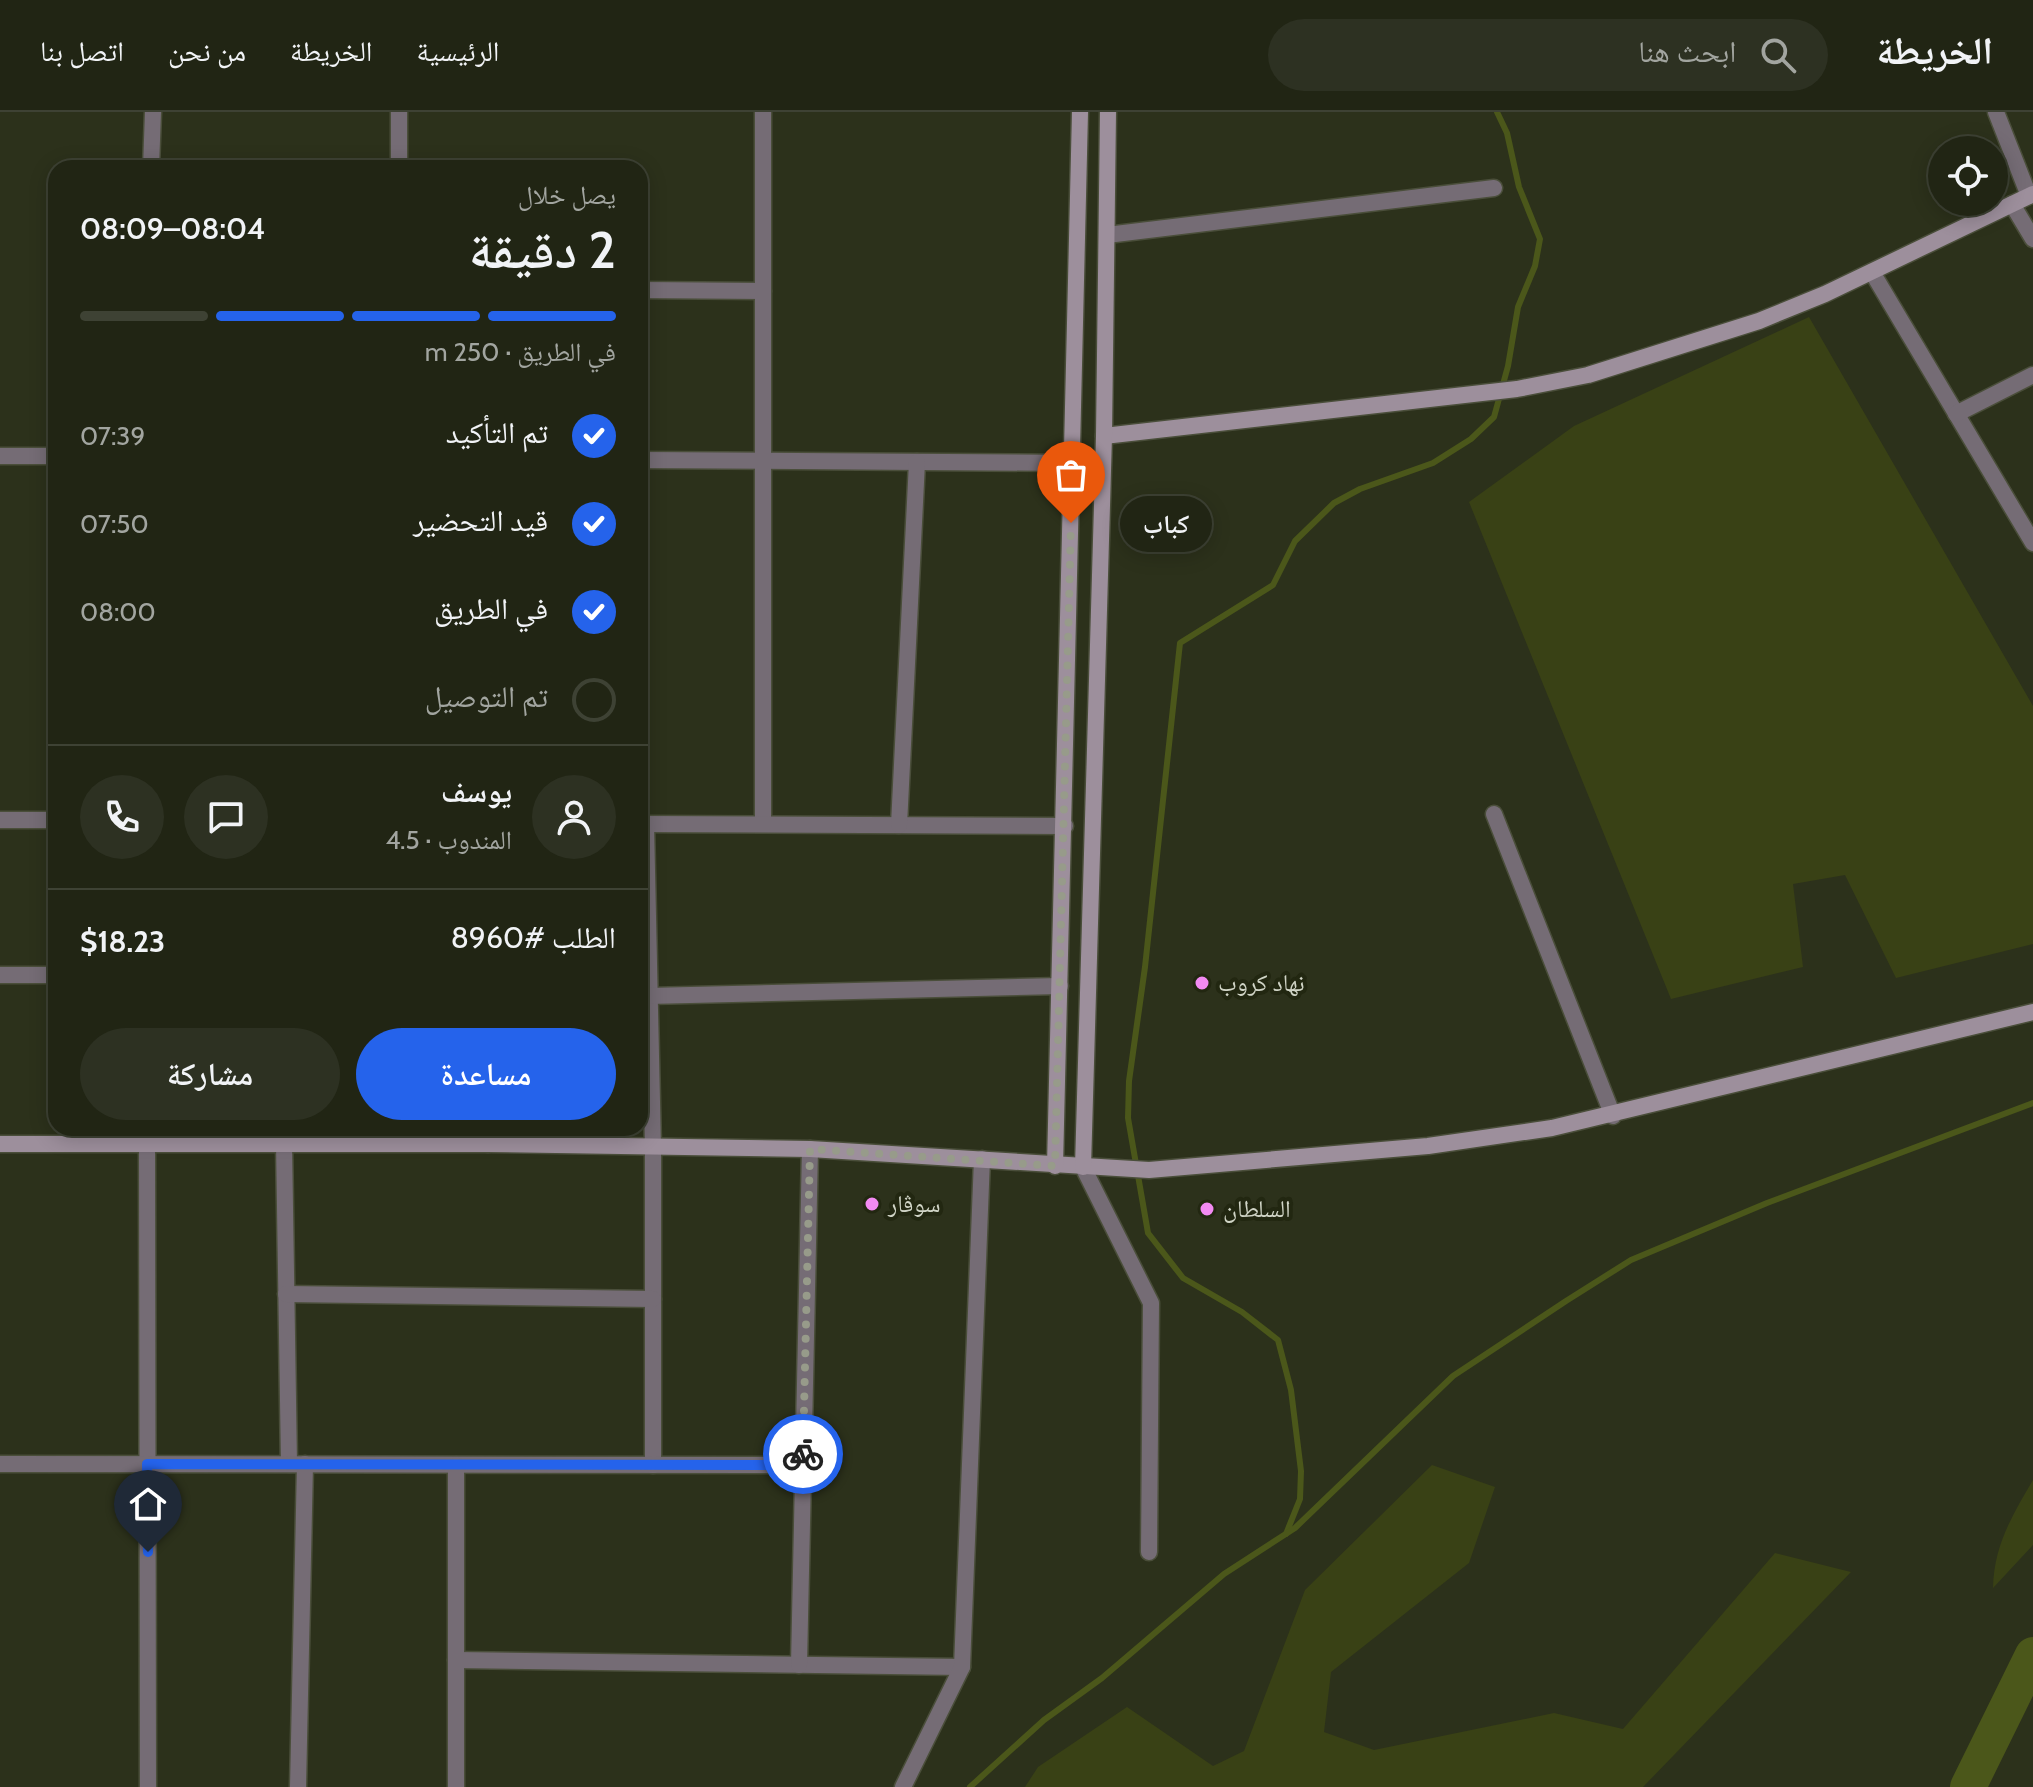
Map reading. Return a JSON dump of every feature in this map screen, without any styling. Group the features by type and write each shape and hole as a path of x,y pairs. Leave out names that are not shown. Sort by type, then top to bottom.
{"main road":[{"path":"1055,1166 1080,112"},
{"path":"1083,1167 1104,436 1108,112"},
{"path":"1104,436 1517,389 1588,375 1759,321 1872,272 2031,195"},
{"path":"1060,1011 1087,1011"},
{"path":"0,1144 284,1143 488,1136 653,1148 810,1149 1122,1171 1149,1170 1428,1146 1613,1116 2033,1012"}],"street":[{"path":"151,160 153,112"},
{"path":"399,112 399,160"},
{"path":"763,112 763,822"},
{"path":"1996,112 2031,195"},
{"path":"1107,235 1494,188"},
{"path":"2012,204 2033,239"},
{"path":"1872,272 2033,543"},
{"path":"648,290 763,291"},
{"path":"1956,414 2033,375"},
{"path":"0,456 48,456"},
{"path":"648,460 1072,463"},
{"path":"899,825 917,462"},
{"path":"1494,814 1613,1116"},
{"path":"0,820 48,820"},
{"path":"648,824 763,822 1065,826"},
{"path":"0,975 48,975"},
{"path":"653,1465 653,1148 648,996 1060,986"},
{"path":"284,1143 286,1294 297,1464 298,1787"},
{"path":"147,1144 148,1787"},
{"path":"799,1665 810,1149"},
{"path":"903,1787 962,1667 982,1159"},
{"path":"1083,1167 1151,1303 1149,1552"},
{"path":"286,1294 653,1299"},
{"path":"0,1464 803,1465"},
{"path":"456,1465 456,1787"},
{"path":"456,1660 962,1667"}],"green space":[{"path":"1809,317 2033,706 2033,944 1896,978 1845,875 1793,884 1803,967 1671,999 1469,502 1574,426"},
{"path":"1432,1465 1495,1487 1469,1563 1331,1672 1324,1732 1374,1750 1554,1713 1623,1729 1775,1553 1851,1572 1643,1787 1025,1787 1038,1767 1127,1707 1213,1766 1244,1751 1305,1590"},
{"path":"2033,1480 2033,1545 1993,1588 2001,1544"}],"waterway":[{"path":"1286,1534 1300,1499 1301,1471 1291,1390 1278,1340 1242,1312 1183,1278 1148,1233 1128,1118 1129,1081 1145,967 1180,643 1273,585 1295,541 1334,503 1360,489 1433,463 1471,439 1494,417 1508,366 1518,307 1535,266 1540,239 1519,187 1507,133 1497,112"},
{"path":"970,1787 1044,1720 1102,1678 1224,1574 1295,1528 1453,1376 1566,1301 1631,1260 1767,1203 2033,1103"},
{"path":"1968,1787 2033,1655"}],"way so far":[{"path":"803,1454 810,1149 1055,1166 1071,523"}],"place":[{"name":"كباب","path":"1071,523"},
{"name":"نهاد كروب","path":"1202,983"},
{"name":"سوڤار","path":"872,1204"},
{"name":"السلطان","path":"1207,1209"}],"route":[{"path":"148,1552 147,1464 803,1465 803,1454"}]}
